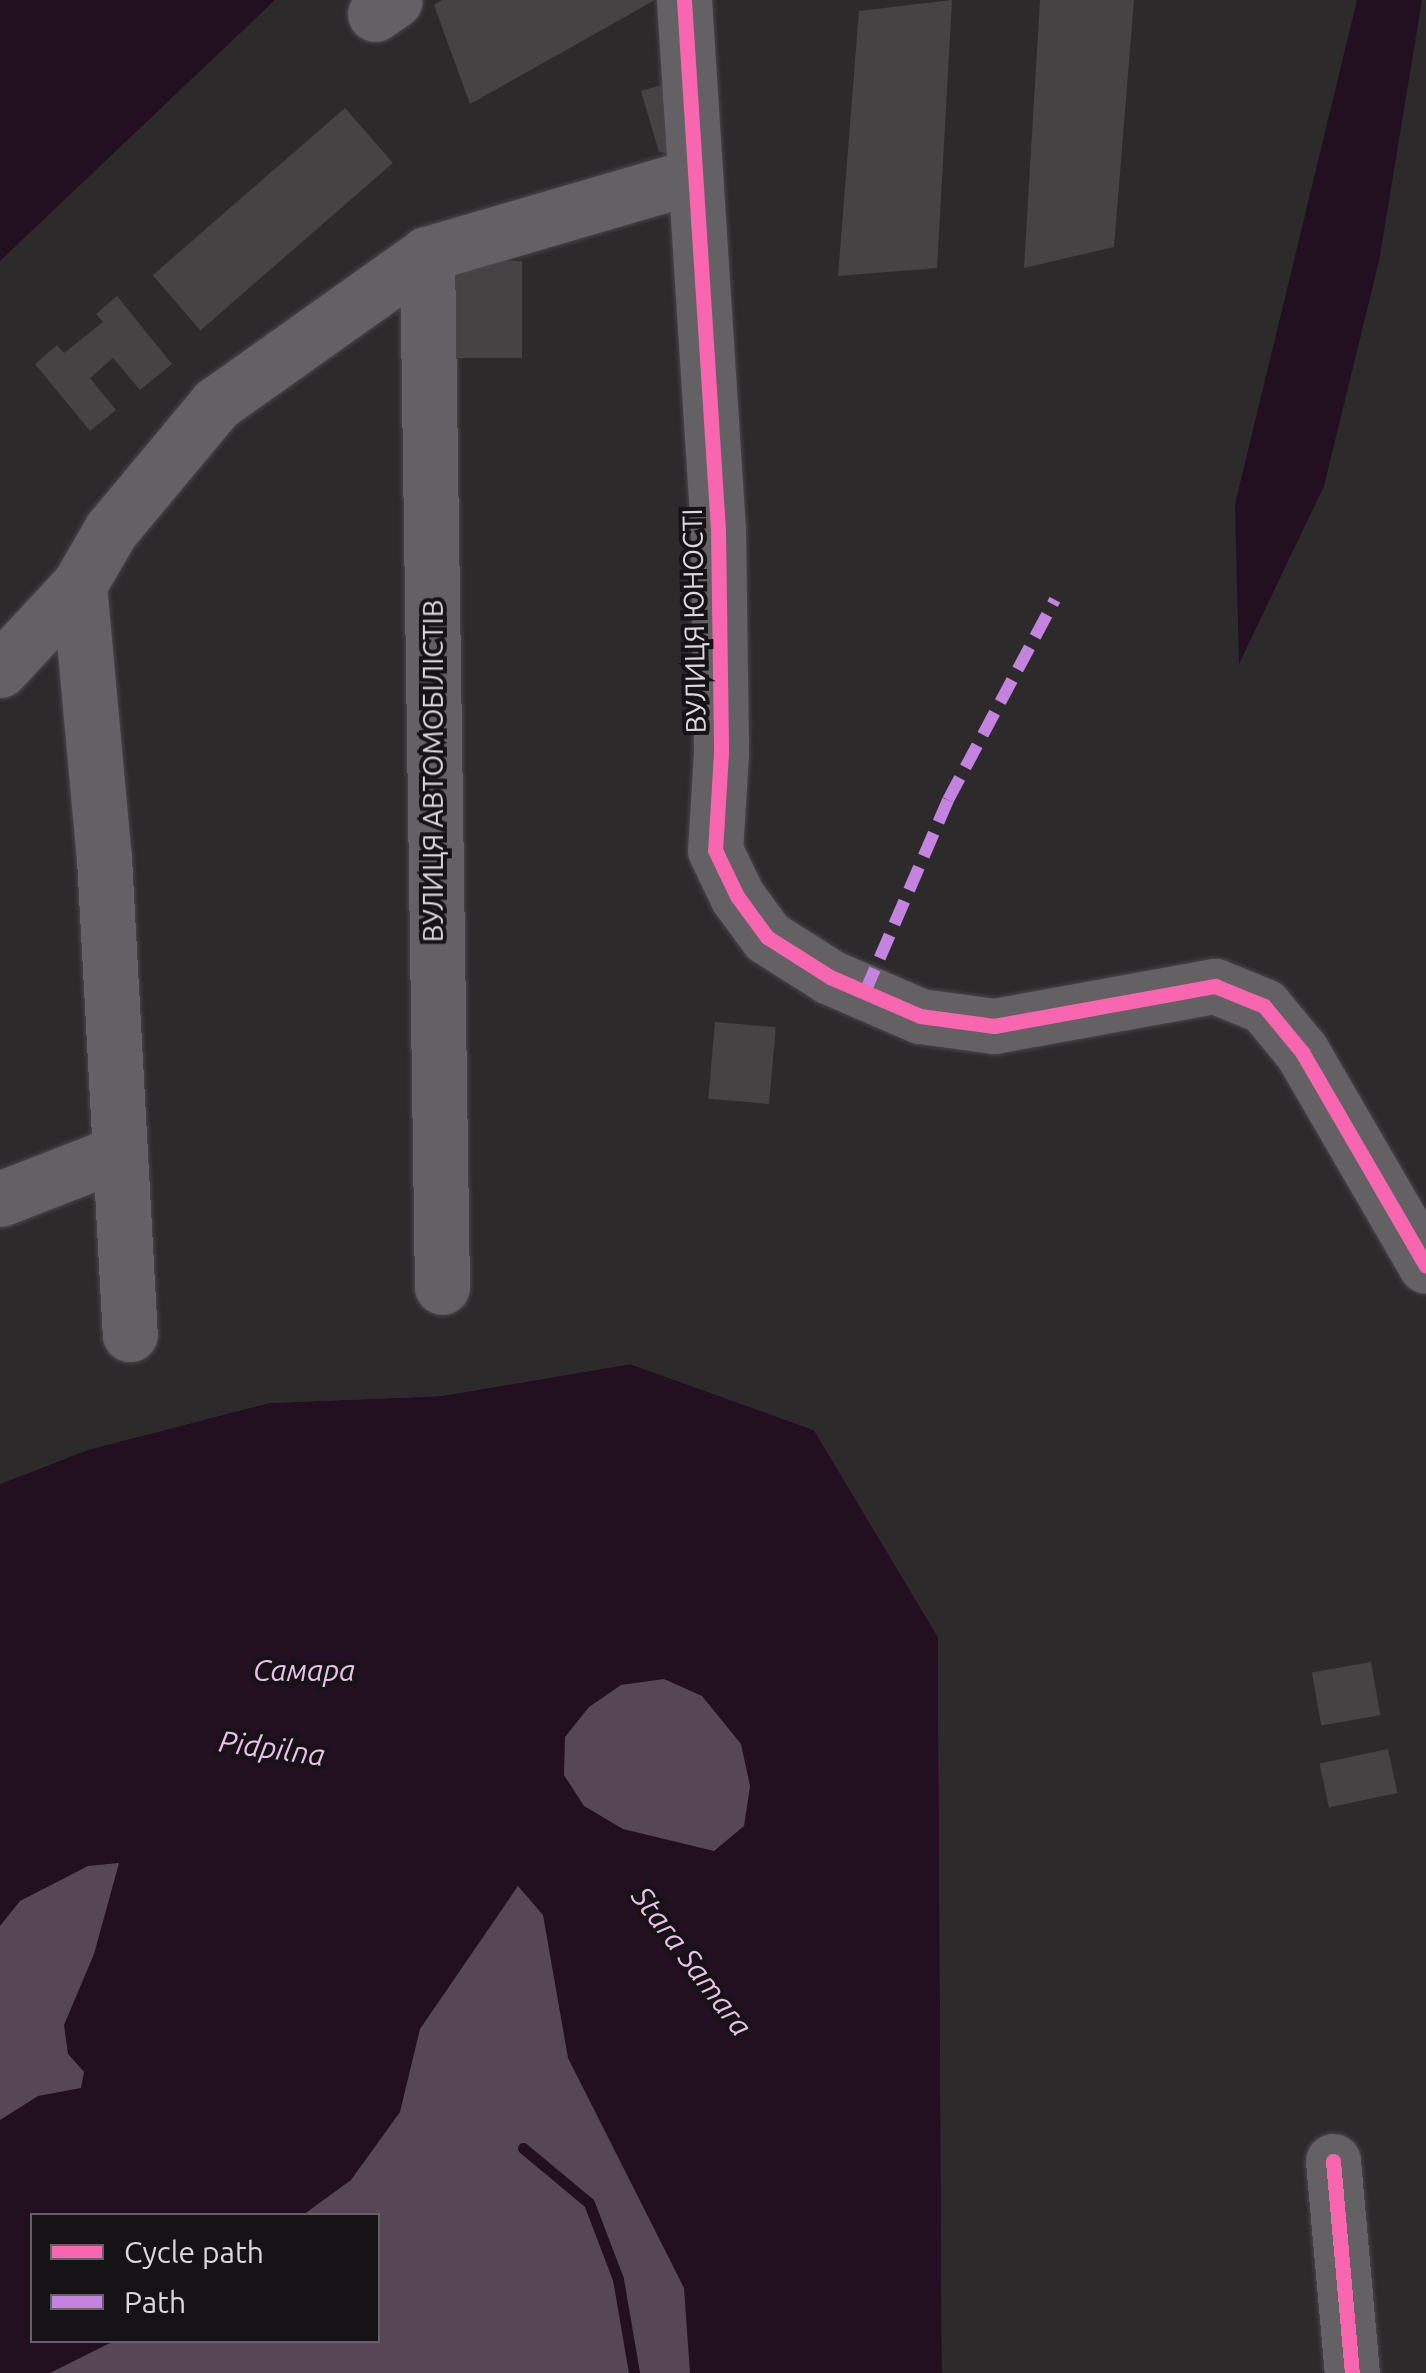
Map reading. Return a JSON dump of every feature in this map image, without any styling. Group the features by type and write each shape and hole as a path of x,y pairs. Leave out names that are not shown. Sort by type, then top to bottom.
{"street":[{"name":"ВУЛИЦЯ ЮНОСТІ","path":"684,0 691,177 700,198 718,530 722,753 715,850 766,937 866,992 920,1016 994,1026 1215,986 1264,1006 1302,1052 1426,1266"},
{"path":"0,670 79,585 112,530 216,404 427,254 691,177"},
{"name":"ВУЛИЦЯ АВТОМОБІЛІСТІВ","path":"427,254 442,1287"},
{"path":"79,585 104,858 130,1334"},
{"path":"0,1199 118,1154"},
{"path":"1333,2161 1352,2373"}],"shaded area":[{"name":"Самара","path":"630,1364 814,1430 938,1637 942,2373 0,2373 0,1484 87,1450 269,1403 441,1396"}],"water":[{"path":"0,0 275,0 0,261"},
{"path":"1357,0 1422,0 1379,261 1324,486 1239,664 1235,504"},
{"name":"Самара","path":"630,1364 814,1430 938,1637 942,2373 690,2373 684,2288 568,2058 543,1915 518,1886 420,2029 400,2112 351,2180 306,2213 30,2213 30,2343 110,2343 50,2373 0,2373 0,2120 38,2096 81,2088 84,2072 68,2054 64,2025 94,1954 119,1863 88,1866 20,1901 0,1926 0,1484 87,1450 269,1403 441,1396","holes":["664,1679 702,1696 741,1744 750,1786 744,1826 714,1851 623,1829 584,1806 564,1775 565,1737 589,1707 621,1685"]}],"building":[{"path":"442,0 655,0 470,104 434,5"},
{"path":"952,0 937,268 838,276 859,11"},
{"path":"1040,0 1134,0 1114,247 1024,268"},
{"path":"678,80 679,154 659,152 641,91"},
{"path":"345,108 393,163 200,330 153,275"},
{"path":"453,261 522,261 522,358 453,358"},
{"path":"117,296 172,364 140,390 113,358 90,378 116,410 90,431 35,364 57,345 64,353 103,322 96,314"},
{"path":"715,1022 776,1027 769,1104 708,1099"},
{"path":"1371,1662 1380,1715 1321,1726 1312,1672"},
{"path":"1388,1749 1397,1793 1329,1808 1320,1764"}],"waterway":[{"path":"523,2148 589,2203 618,2279 634,2373"}],"marked path":[{"path":"865,992 948,800 1055,600"}],"cycle path":[{"path":"684,0 718,530 721,753 715,850 737,896 767,937 830,977 920,1016 994,1026 1215,986 1264,1006 1302,1052 1426,1266"},
{"path":"1333,2161 1352,2373"}],"water label":[{"name":"Pidpilna","path":"272,1748"},
{"name":"Stara Samara","path":"692,1961"}]}
